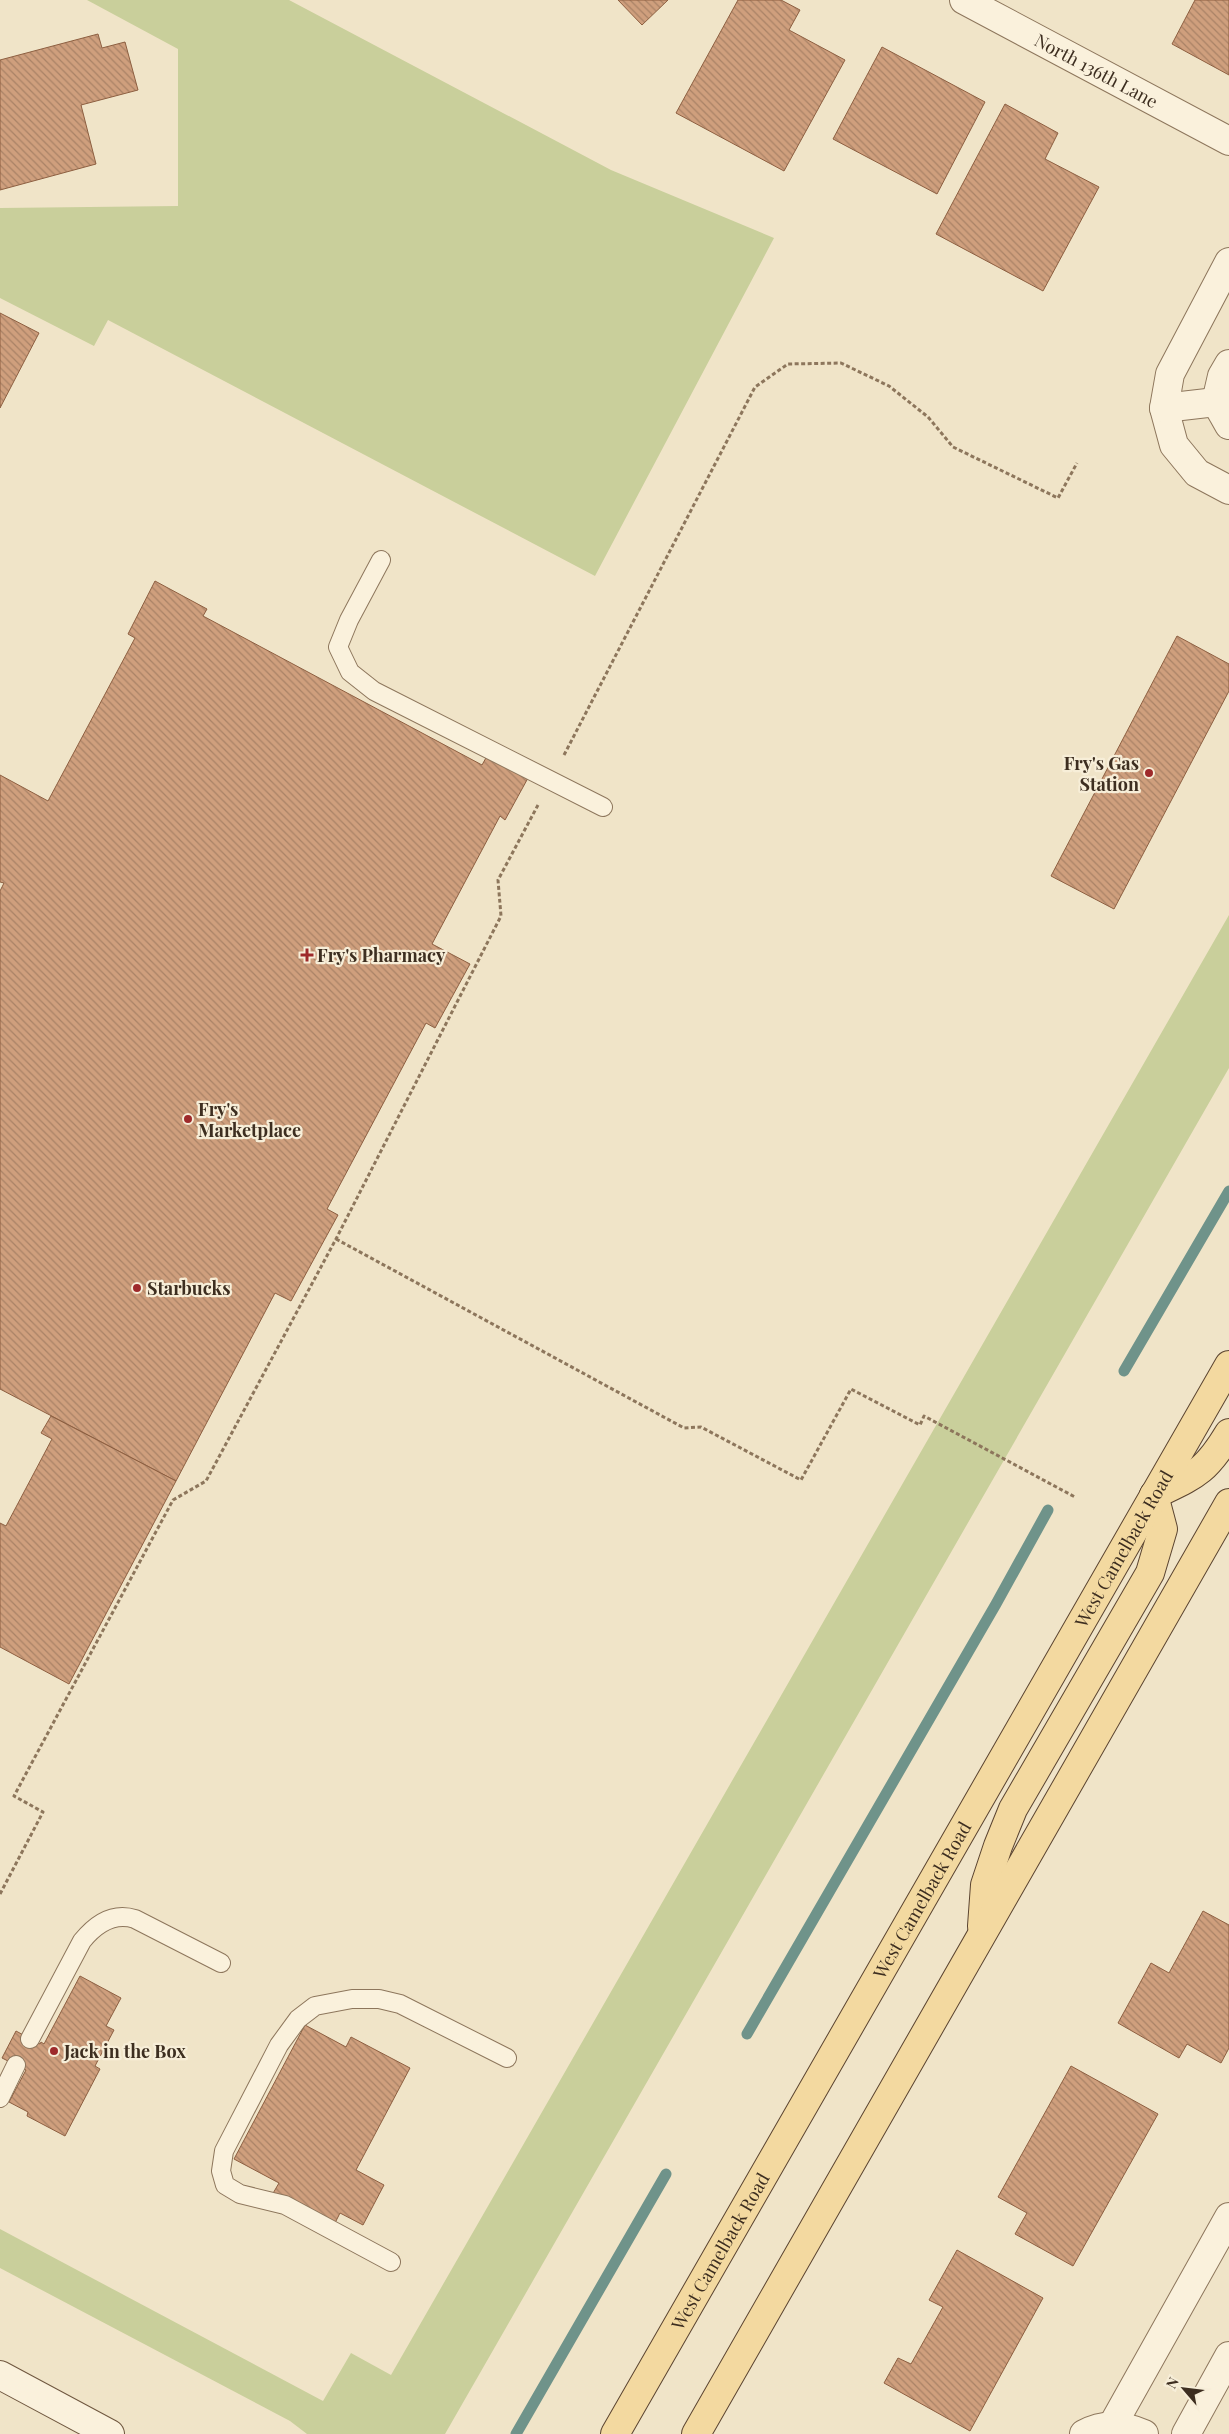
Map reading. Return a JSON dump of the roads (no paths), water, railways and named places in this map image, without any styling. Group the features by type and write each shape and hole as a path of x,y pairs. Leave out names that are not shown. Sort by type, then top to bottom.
{"main road":[{"name":"West Camelback Road","path":"615,2434 1229,1365"},
{"path":"981,1934 985,1885 1013,1809 1150,1573 1163,1529 1154,1495 1197,1474 1213,1459 1229,1433"},
{"path":"696,2434 1229,1503"}],"street":[{"name":"North 136th Lane","path":"964,0 1229,141"},
{"path":"1228,266 1170,374 1164,408 1174,445 1197,472 1229,490"},
{"path":"1164,408 1222,414 1222,376 1229,364"},
{"path":"1112,2426 1228,2221"},
{"path":"1186,2434 1229,2356"},
{"path":"0,2375 110,2434"},
{"path":"1084,2434 1091,2430 1112,2426 1130,2428 1144,2434"}],"lane":[{"path":"381,560 349,620 338,647 350,672 374,691 603,807"},
{"path":"30,2039 82,1941 92,1929 116,1917 126,1916 135,1919 221,1963"},
{"path":"391,2262 285,2205 240,2194 225,2185 221,2171 224,2151 279,2045 298,2019 315,2006 352,1999 379,1999 400,2004 507,2058"},
{"path":"0,2098 16,2065"}],"waterway":[{"path":"1124,1371 1229,1191"},
{"path":"747,2034 996,1604 1048,1510"},
{"path":"516,2434 666,2174"}],"place":[{"name":"Fry's Gas Station","path":"1149,773"},
{"name":"Fry's Pharmacy","path":"307,955"},
{"name":"Fry's Marketplace","path":"188,1119"},
{"name":"Starbucks","path":"137,1288"},
{"name":"Jack in the Box","path":"54,2051"}]}
